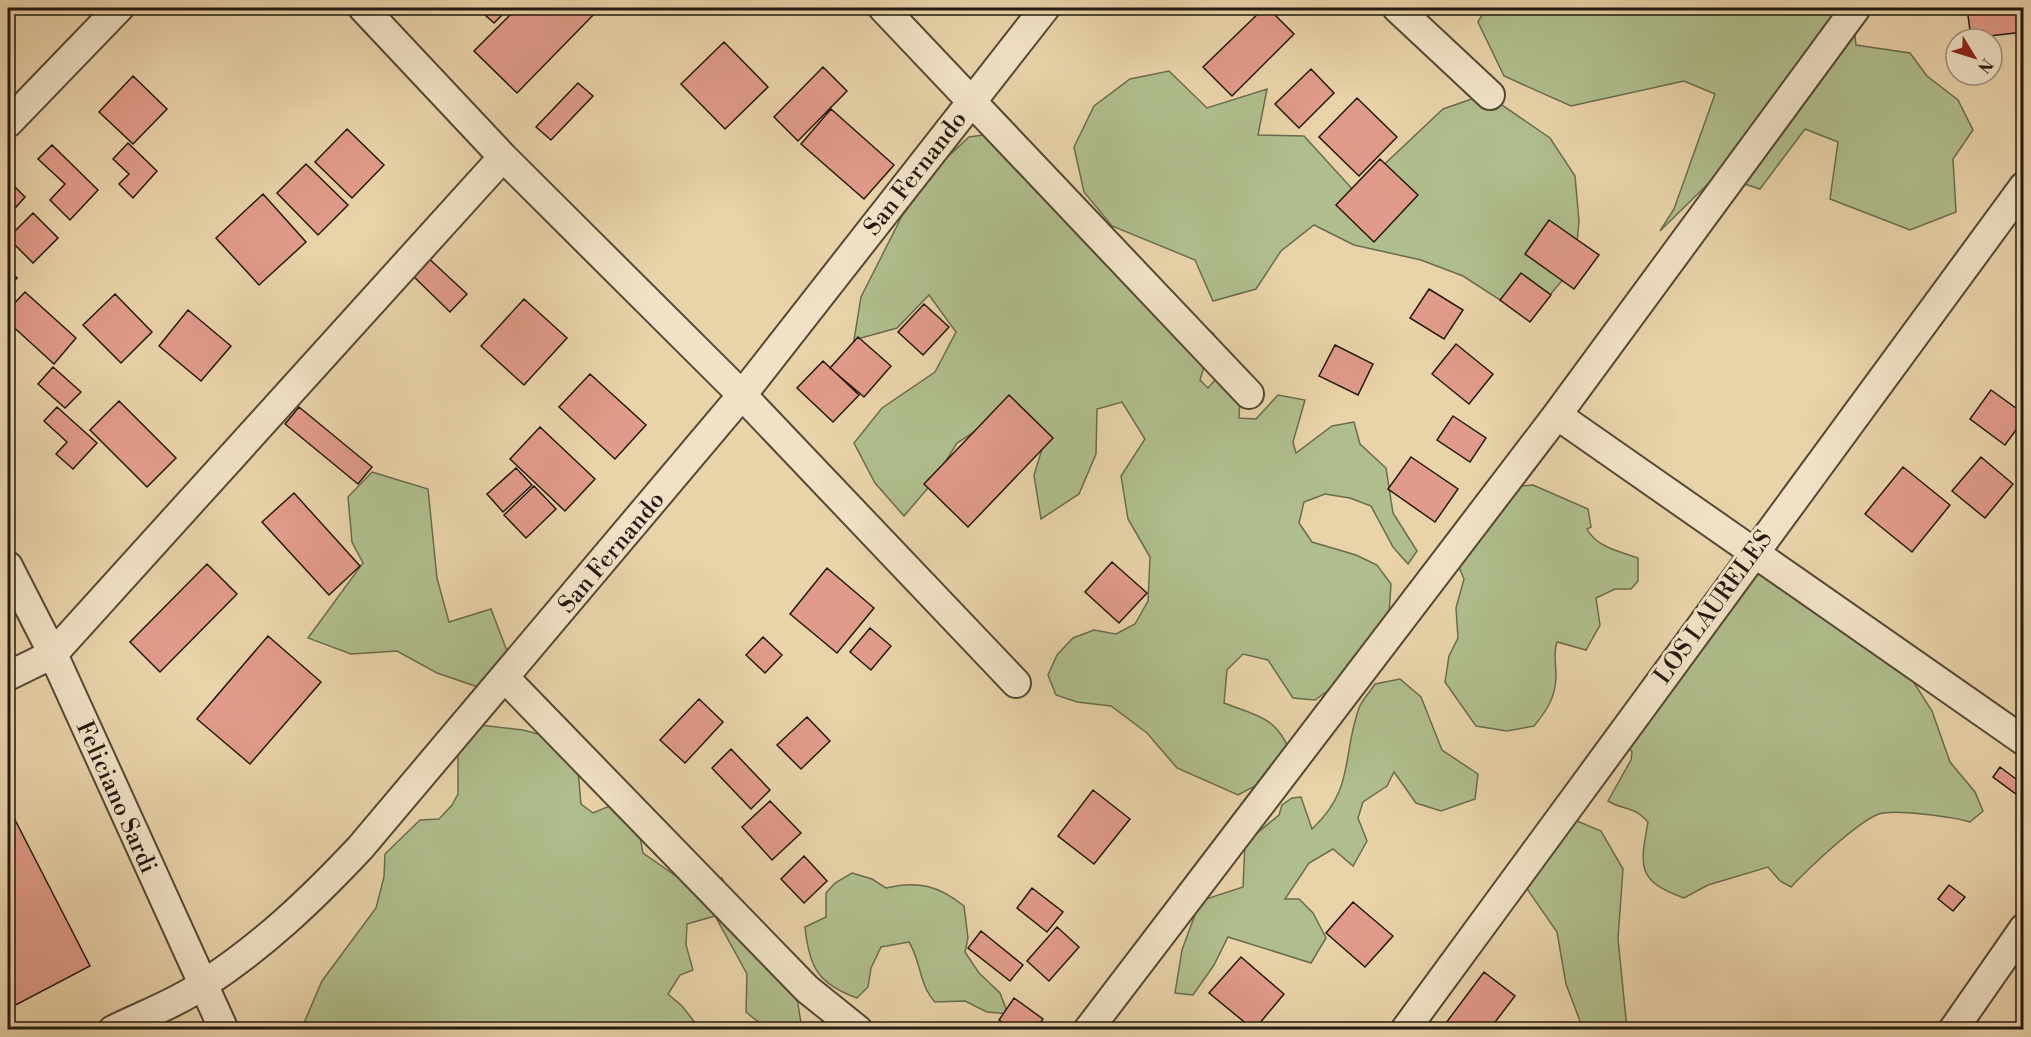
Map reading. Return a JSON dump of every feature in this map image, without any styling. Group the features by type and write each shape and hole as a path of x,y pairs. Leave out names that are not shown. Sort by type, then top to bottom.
{"street":[{"path":"8,123 119,8"},
{"path":"363,8 503,157 742,395 1016,683"},
{"path":"883,8 1249,394"},
{"name":"San Fernando","path":"113,1029 202,986 270,937 317,894 506,678 742,395 1045,8"},
{"path":"1397,8 1490,95"},
{"path":"1088,1029 1557,415 1856,8"},
{"path":"8,676 53,654 503,157"},
{"name":"LOS LAURELES","path":"1405,1029 1753,552 2024,186"},
{"path":"1557,415 2024,741"},
{"name":"Feliciano Sardi","path":"8,566 53,654 202,986 224,1029"},
{"path":"506,678 807,989 858,1029"},
{"path":"1953,1029 2024,928"}],"green space":[{"path":"1486,8 1852,8 1856,45 1910,53 1927,76 1958,100 1973,130 1953,159 1956,212 1910,230 1830,199 1838,142 1805,129 1760,189 1717,175 1660,231 1674,209 1715,94 1684,81 1571,106 1504,76 1478,22"},
{"path":"1169,71 1207,108 1267,89 1258,135 1304,136 1355,192 1443,109 1486,94 1550,138 1575,176 1579,221 1575,265 1545,301 1500,300 1463,276 1421,260 1354,245 1314,225 1281,251 1256,289 1213,301 1195,260 1112,226 1084,192 1074,147 1094,106 1130,79"},
{"path":"1003,135 1033,181 1037,193 1070,212 1075,232 1214,334 1200,380 1208,388 1216,379 1240,399 1239,418 1256,419 1278,395 1305,400 1293,442 1296,453 1332,426 1354,422 1360,444 1386,468 1393,513 1417,551 1408,564 1393,547 1371,506 1350,498 1325,494 1304,502 1299,523 1312,542 1356,555 1377,565 1391,584 1389,614 1334,686 1315,700 1293,698 1268,660 1243,654 1227,670 1224,703 1256,715 1273,725 1291,754 1259,784 1238,795 1177,768 1147,733 1111,706 1077,702 1056,695 1048,675 1057,655 1073,638 1094,630 1116,634 1135,624 1148,601 1150,557 1128,519 1121,476 1145,439 1122,402 1097,409 1096,454 1079,494 1041,519 1034,475 1047,433 1012,407 957,443 933,482 904,516 875,483 854,443 882,408 935,372 956,332 929,295 897,328 854,340 861,297 902,216 942,162 969,137"},
{"path":"372,472 428,489 437,578 449,622 491,609 507,651 478,687 437,673 397,651 351,654 308,638 363,563 352,542 348,497"},
{"path":"1533,485 1588,509 1591,527 1587,529 1596,540 1610,548 1638,558 1638,581 1631,589 1615,589 1596,598 1600,625 1586,650 1557,642 1554,690 1547,709 1534,726 1507,731 1476,726 1445,682 1449,656 1458,638 1456,608 1464,579 1459,567 1508,487"},
{"path":"1790,565 1911,678 1932,711 1950,762 1975,792 1983,811 1970,822 1910,813 1879,814 1846,836 1791,887 1780,881 1768,867 1708,885 1684,898 1657,885 1649,878 1645,870 1643,861 1648,822 1633,810 1608,801 1631,760 1632,752 1625,742 1745,566"},
{"path":"1400,679 1421,697 1442,750 1478,774 1475,799 1441,811 1416,803 1394,772 1387,786 1363,802 1358,818 1367,841 1353,866 1333,849 1309,863 1285,899 1299,899 1313,913 1326,938 1311,963 1228,937 1214,965 1193,995 1175,993 1182,950 1200,901 1243,887 1245,843 1279,815 1282,805 1292,798 1301,797 1312,829 1326,814 1341,786 1360,705 1375,684"},
{"path":"480,725 523,730 553,738 578,770 581,804 593,813 617,803 640,837 643,853 676,876 722,878 736,909 797,998 802,1029 767,1029 746,1012 747,974 715,916 687,924 686,945 693,970 680,975 668,994 682,1006 700,1029 301,1030 322,981 376,908 384,877 385,854 420,820 439,819 452,805 458,794 458,752"},
{"path":"1577,821 1601,831 1623,869 1618,939 1627,1029 1583,1029 1566,984 1557,932 1516,873 1523,843 1544,828"},
{"path":"852,873 872,879 886,888 908,885 928,886 964,906 968,938 965,952 979,973 1000,993 1008,1014 987,1012 965,1001 935,1002 926,988 909,942 881,947 871,968 868,987 857,998 833,987 824,980 809,953 805,927 826,917 826,893 835,883"}],"building":[{"path":"477,8 509,8 494,23"},
{"path":"517,8 600,8 517,93 474,51"},
{"path":"1264,8 1268,8 1294,34 1232,96 1203,67"},
{"path":"1967,8 2024,8 2024,32 2004,34 2004,27 1970,27"},
{"path":"724,42 768,87 725,129 681,84"},
{"path":"823,67 847,91 798,141 774,117"},
{"path":"1311,69 1334,93 1299,128 1275,104"},
{"path":"133,76 167,109 133,144 99,112"},
{"path":"578,83 593,96 551,140 536,127"},
{"path":"1357,98 1397,137 1359,176 1319,137"},
{"path":"831,109 894,165 864,199 801,144"},
{"path":"347,129 384,165 352,198 315,162"},
{"path":"128,143 157,171 133,198 119,184 129,174 113,159"},
{"path":"52,145 98,190 70,220 50,200 65,184 38,159"},
{"path":"1380,159 1418,195 1374,242 1336,205"},
{"path":"306,164 348,205 318,235 277,193"},
{"path":"9,181 25,197 8,216 8,183"},
{"path":"263,194 306,242 259,285 216,238"},
{"path":"33,213 58,238 33,263 8,238"},
{"path":"1549,220 1599,255 1574,289 1525,254"},
{"path":"425,255 467,294 450,312 409,272"},
{"path":"8,268 17,278 8,288"},
{"path":"1521,273 1551,295 1530,322 1500,300"},
{"path":"1429,289 1463,310 1444,339 1410,318"},
{"path":"25,292 76,338 54,364 8,322 8,310"},
{"path":"115,294 152,332 121,363 83,325"},
{"path":"524,299 567,338 524,385 481,346"},
{"path":"924,304 949,327 923,355 898,332"},
{"path":"188,310 231,346 201,381 159,346"},
{"path":"858,337 891,366 864,397 830,368"},
{"path":"1456,344 1493,374 1469,404 1432,374"},
{"path":"1335,345 1373,364 1358,395 1319,376"},
{"path":"823,361 859,395 833,422 797,388"},
{"path":"53,367 81,392 65,408 38,384"},
{"path":"590,374 646,425 615,459 559,407"},
{"path":"1991,390 2024,414 2024,419 2005,445 1970,419"},
{"path":"1009,395 1053,438 968,527 924,484"},
{"path":"119,401 176,458 147,487 90,430"},
{"path":"57,407 97,443 73,469 56,454 67,442 44,421"},
{"path":"299,407 372,467 358,484 285,424"},
{"path":"1453,416 1486,438 1470,462 1437,440"},
{"path":"540,427 595,479 565,511 510,459"},
{"path":"1411,457 1458,489 1435,522 1388,489"},
{"path":"1981,457 2013,484 1985,518 1952,491"},
{"path":"1903,467 1950,505 1912,552 1865,514"},
{"path":"516,468 532,485 503,512 487,494"},
{"path":"534,486 556,509 526,538 504,515"},
{"path":"294,493 360,566 329,595 262,522"},
{"path":"1112,562 1147,593 1119,623 1085,592"},
{"path":"207,564 237,594 160,672 130,642"},
{"path":"827,568 874,608 837,653 790,614"},
{"path":"870,628 891,646 871,670 850,652"},
{"path":"268,636 321,682 250,764 197,719"},
{"path":"763,637 782,655 765,673 746,655"},
{"path":"699,699 723,722 685,763 660,740"},
{"path":"807,717 830,741 801,769 777,745"},
{"path":"731,749 770,790 751,809 712,768"},
{"path":"2000,767 2024,785 2024,800 1993,777"},
{"path":"1093,790 1130,819 1094,864 1058,836"},
{"path":"770,801 801,833 772,860 742,827"},
{"path":"12,814 90,966 8,1009 8,816"},
{"path":"804,856 827,881 804,903 781,879"},
{"path":"1949,885 1965,897 1953,911 1938,899"},
{"path":"1032,888 1063,912 1047,932 1017,908"},
{"path":"1353,902 1393,936 1365,967 1326,933"},
{"path":"1057,927 1079,947 1049,981 1027,961"},
{"path":"981,931 1023,965 1010,981 968,948"},
{"path":"1241,957 1284,994 1254,1030 1209,993"},
{"path":"1484,972 1515,996 1489,1030 1455,1030 1446,1023"},
{"path":"1014,998 1043,1019 1036,1030 1013,1030 999,1020"}]}
